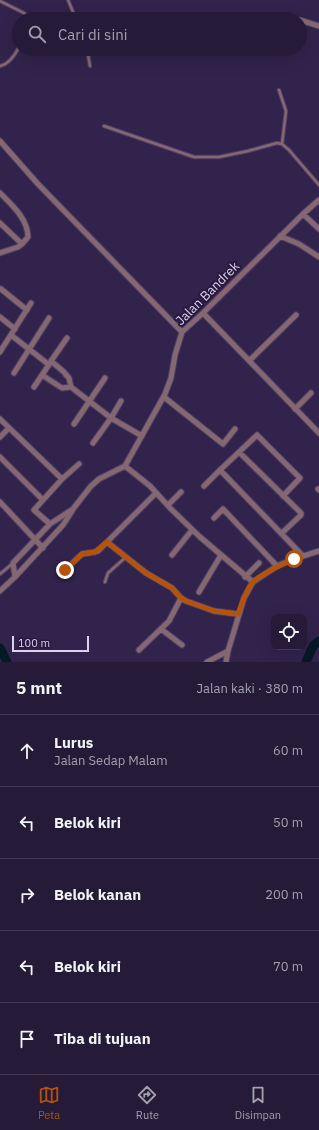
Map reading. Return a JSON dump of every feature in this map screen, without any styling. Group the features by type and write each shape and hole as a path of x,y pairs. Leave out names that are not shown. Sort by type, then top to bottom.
{"street":[{"path":"307,22 319,26"},
{"path":"0,141 43,189 182,332"},
{"path":"0,193 18,212 28,233 28,237 18,247 0,252"},
{"name":"Jalan Bandrek","path":"124,466 164,397 171,378 175,355 182,332 319,200"},
{"path":"303,214 319,229"},
{"path":"0,223 22,244"},
{"path":"280,236 299,244 319,257"},
{"path":"1,289 27,310"},
{"path":"1,350 31,303"},
{"path":"203,313 319,433"},
{"path":"250,360 296,314"},
{"path":"0,317 15,329"},
{"path":"14,373 49,318"},
{"path":"11,335 29,350 68,376 71,387 111,418 142,436"},
{"path":"34,387 67,338"},
{"path":"42,375 62,388 71,387"},
{"path":"74,424 105,378"},
{"path":"295,409 311,393"},
{"path":"164,397 223,444 235,429"},
{"path":"93,443 121,401"},
{"path":"0,419 62,479"},
{"path":"0,437 9,428"},
{"path":"204,486 257,435 299,476 299,479 283,496"},
{"path":"239,452 300,512 301,515 282,533"},
{"path":"0,457 43,500"},
{"path":"50,524 34,510 62,479 79,464"},
{"path":"0,591 43,548 63,525 73,509 91,486 99,479 124,466 150,486 192,530 253,582"},
{"path":"220,470 303,556"},
{"path":"168,505 181,492"},
{"path":"65,570 82,554 95,552 107,542 156,493"},
{"path":"0,502 43,548"},
{"path":"15,577 13,563 50,524 73,509"},
{"path":"214,518 223,510 277,566"},
{"path":"172,555 192,530"},
{"path":"107,542 146,573 172,588 181,598 186,601 214,611 238,614"},
{"path":"226,662 238,614 244,598 253,582 277,566 319,551"},
{"path":"199,592 222,555"},
{"path":"246,577 259,563"},
{"path":"139,650 169,621 181,598"},
{"path":"161,629 182,645"},
{"path":"207,662 228,651"}],"lane":[{"path":"68,0 73,12"},
{"path":"0,1 22,12"},
{"path":"0,66 14,56"},
{"path":"88,56 90,66"},
{"path":"279,90 286,111 282,144"},
{"path":"104,126 194,157 219,157 277,143 282,144 319,185"},
{"path":"105,582 108,573 126,557"},
{"path":"0,574 13,563"}],"waterway":[{"path":"306,662 313,646 319,641"},
{"path":"0,648 7,662"}],"route":[{"path":"65,570 82,554 98,551 107,542 146,573 172,588 181,598 186,601 214,611 238,614 244,598 253,582 277,566 294,559"}]}
